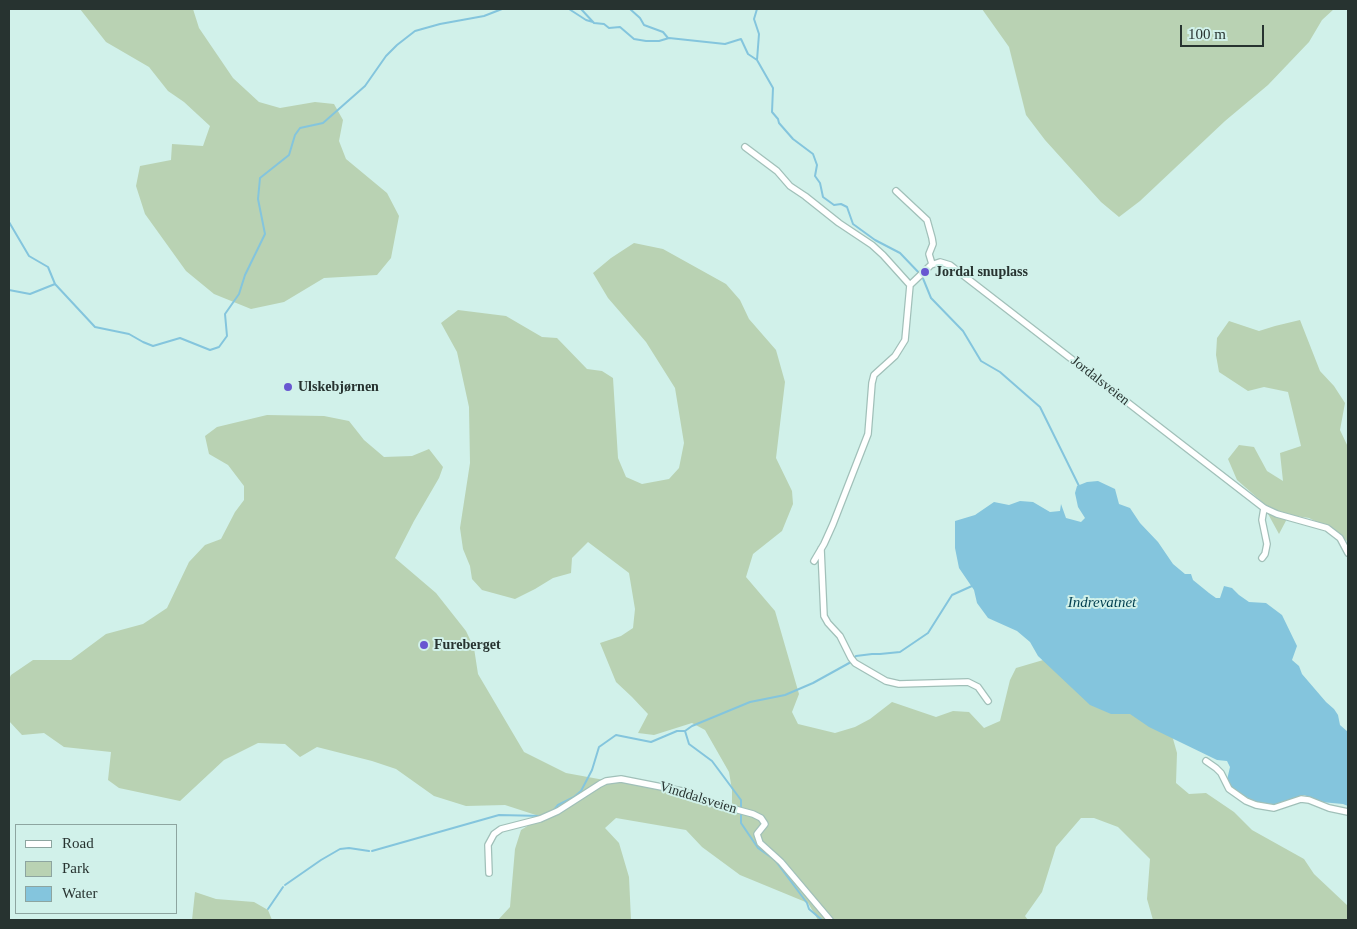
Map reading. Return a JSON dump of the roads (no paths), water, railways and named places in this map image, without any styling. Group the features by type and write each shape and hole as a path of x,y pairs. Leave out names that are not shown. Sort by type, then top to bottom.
{"street":[{"path":"745,147 777,171 790,186 872,245 910,285"},
{"path":"814,561 833,524 868,434 874,375 895,356 905,340 910,285 932,264 929,254 933,244 927,220 896,191"},
{"name":"Jordalsveien","path":"932,264 945,262 950,264 1264,508 1277,514 1327,528 1340,538 1348,553"},
{"path":"1262,558 1267,544 1262,520 1264,508"},
{"path":"821,549 824,616 840,636 850,658 855,663 886,681 899,684 968,682 978,688 988,701"},
{"path":"1206,761 1221,773 1229,790 1256,805 1274,808 1301,799 1348,812"},
{"name":"Vinddalsveien","path":"489,873 488,845 494,834 501,829 528,823 558,811 606,781 622,779 671,789 753,814 764,820 765,824 757,834 760,842 786,868 830,920"}],"water":[{"name":"Indrevatnet","path":"1098,481 1115,489 1119,504 1130,508 1140,523 1158,542 1173,564 1185,574 1191,574 1193,580 1209,593 1216,598 1220,598 1224,586 1232,588 1249,602 1266,603 1282,615 1297,646 1292,660 1299,666 1302,674 1326,702 1334,709 1338,715 1340,725 1348,732 1348,806 1321,802 1304,795 1274,805 1258,803 1234,791 1227,780 1230,767 1227,761 1217,760 1149,727 1130,714 1111,714 1090,705 1038,656 1030,642 1017,631 988,618 977,603 974,590 959,568 955,548 955,521 975,515 994,502 1009,505 1020,501 1033,502 1050,512 1060,511 1061,504 1066,518 1081,522 1085,518 1078,507 1075,493 1077,486 1087,482"}],"waterway":[{"path":"9,290 30,294 55,284 95,327 129,334 153,346 180,338 210,350 219,347 227,336 225,314 239,294 245,275 265,234 258,199 260,178 289,155 295,135 300,128 323,123 365,86 386,56 415,31 440,24 484,16 502,9"},
{"path":"555,9 564,9"},
{"path":"569,9 586,20 593,22"},
{"path":"581,9 594,23 604,24 609,28 620,27 634,39 659,41 669,38 725,44 741,39 748,54 757,60"},
{"path":"630,9 640,18 644,25 663,32 668,38"},
{"path":"757,9 754,19 759,34 757,60 773,88 772,112 793,139 813,154 817,165 815,176 820,183 823,197 834,205 841,204 847,207 853,224 875,240 900,253 922,276 931,298 963,331 981,361 1000,372 1040,407 1080,488"},
{"path":"9,222 29,256 48,267 55,284"},
{"path":"854,658 856,656 900,652 928,633 952,595 972,586"},
{"path":"741,809 741,800 712,761 689,744 685,731 692,726 750,702 785,695 813,683 851,662"},
{"path":"553,811 558,805 581,791 592,770 599,747 616,735 651,742 677,731 685,731"},
{"path":"741,813 741,823 758,848 775,860 807,903 809,909 822,920"},
{"path":"372,851 499,815 542,816"},
{"path":"285,885 340,849 349,848 369,851"},
{"path":"268,909 283,887"}],"place":[{"name":"Jordal snuplass","path":"925,272"},
{"name":"Ulskebjørnen","path":"288,387"},
{"name":"Fureberget","path":"424,645"}]}
